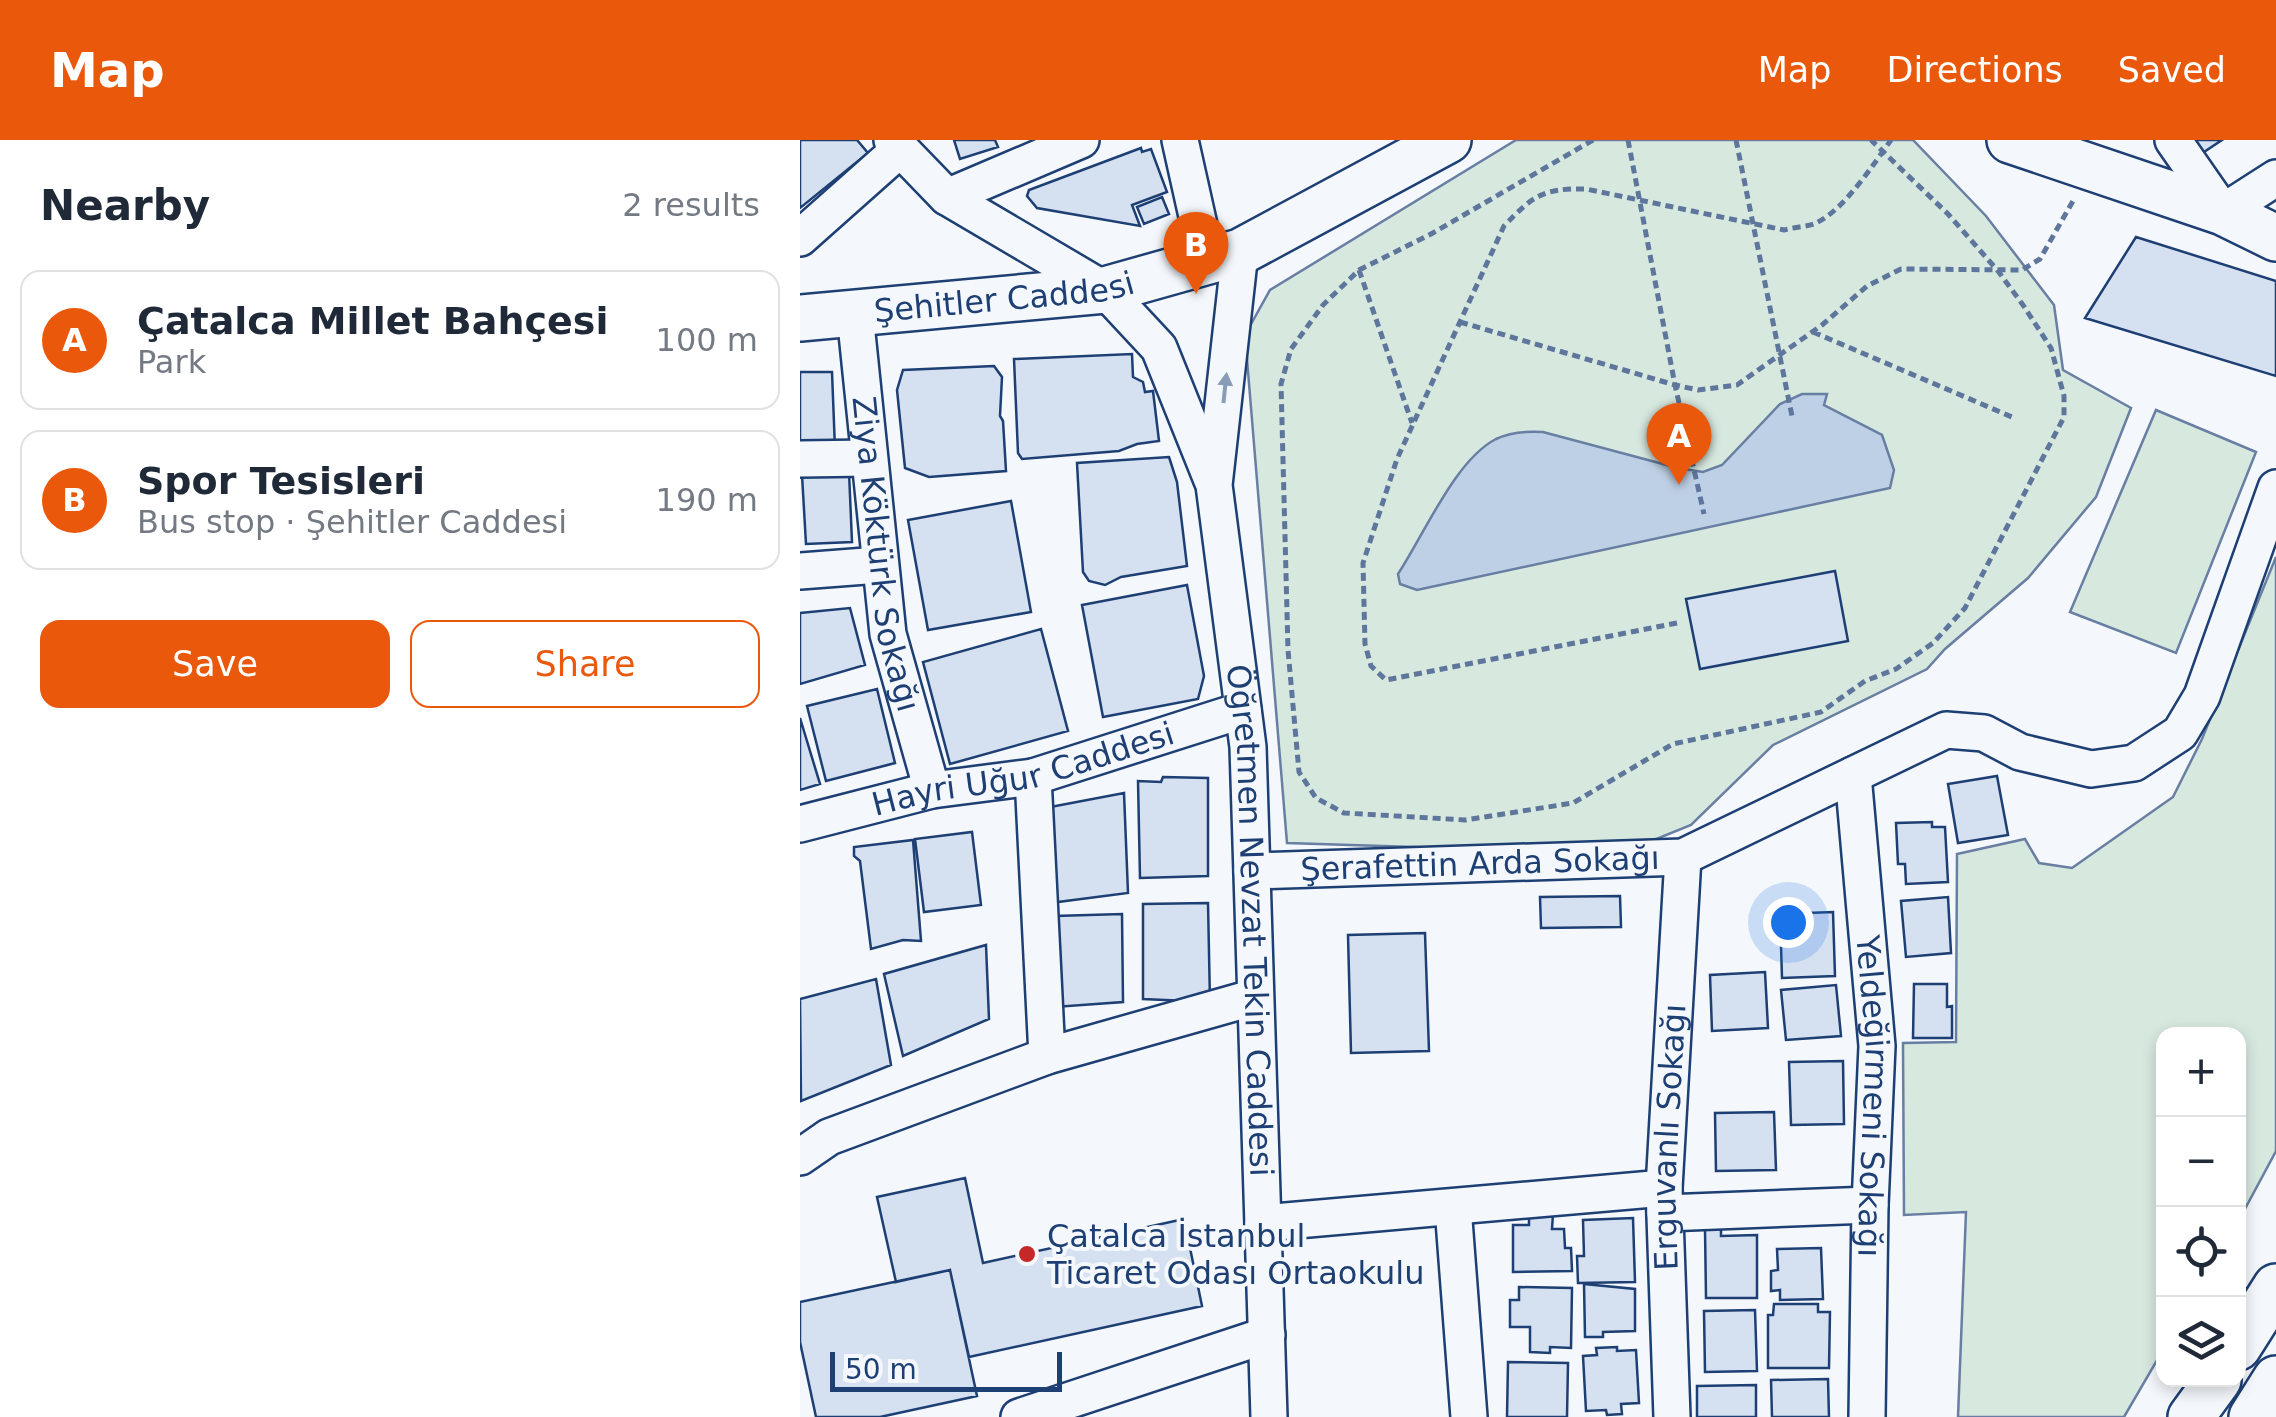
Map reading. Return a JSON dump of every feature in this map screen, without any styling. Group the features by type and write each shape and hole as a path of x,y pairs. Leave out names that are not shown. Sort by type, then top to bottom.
{"main road":[{"name":"Şehitler Caddesi","path":"800,318 1105,290 1223,257 1448,140"},
{"path":"2010,140 2223,212 2276,238"},
{"path":"2246,1334 2276,1287"},
{"path":"2252,1417 2276,1379"},
{"path":"2191,1417 2213,1387"}],"street":[{"path":"948,198 1081,140"},
{"path":"1180,140 1223,257 1214,485"},
{"path":"2173,140 2223,212 2276,178"},
{"path":"800,238 896,145 948,198 1105,290 1159,348 1214,485"},
{"name":"Ziya Köktürk Sokağı","path":"855,314 888,634 932,790"},
{"path":"800,458 869,458"},
{"name":"Öğretmen Nevzat Tekin Caddesi","path":"1214,485 1244,710 1269,1417"},
{"name":"Şerafettin Arda Sokağı","path":"1252,872 1683,857 1946,730 1984,733 2020,752 2091,769 2134,762 2180,733 2202,696 2276,488"},
{"path":"800,572 879,565"},
{"name":"Hayri Uğur Caddesi","path":"800,824 932,790 1033,777 1244,710"},
{"name":"Yeldeğirmeni Sokağı","path":"1852,775 1878,1046 1870,1204 1867,1417"},
{"path":"1033,777 1048,1056"},
{"name":"Erguvanlı Sokağı","path":"1672,1417 1664,1200 1683,857"},
{"path":"800,1158 829,1138 1048,1056 1255,997"},
{"path":"1263,1222 1452,1207 1664,1200 1870,1204"},
{"path":"1452,1207 1469,1417"},
{"path":"1019,1417 1267,1336"}],"path":[{"path":"1593,140 1431,234 1359,270 1323,304 1291,349 1281,384 1288,650 1299,772 1316,798 1344,813 1465,820 1562,806 1686,739 1783,723 1820,712 1866,681 1896,669 1933,642 1964,608 1983,579 2004,530 2064,418 2064,396 2051,348 1998,270 1948,214 1871,140"},
{"path":"1628,140 1704,514"},
{"path":"1736,140 1792,416"},
{"path":"1677,623 1386,680 1371,666 1365,644 1363,562 1374,522 1413,426 1504,226 1532,197 1558,188 1586,189 1784,230 1816,223 1832,211 1890,140"},
{"path":"1460,322 1698,390 1736,386 1813,332 1867,286 1901,269 2022,270 2040,259 2092,168"},
{"path":"1359,270 1413,426"},
{"path":"1813,332 2012,417"}],"shaded area":[{"path":"1516,140 1913,140 1986,216 2054,305 2063,370 2131,408 2096,497 2028,578 1927,669 1773,745 1691,825 1649,842 1542,851 1287,843 1245,335 1270,290"},
{"path":"2156,410 2256,452 2176,653 2070,612"},
{"path":"2276,557 2276,1151 2246,1207 2246,1027 2156,1027 2156,1362 2124,1417 1958,1417 1966,1212 1904,1215 1903,1043 1956,1042 1957,854 2025,839 2039,863 2072,868 2173,797 2202,739"}],"water":[{"path":"1802,394 1827,394 1824,405 1882,435 1894,470 1890,488 1417,590 1400,584 1398,574 1441,500 1467,463 1496,439 1519,432 1543,432 1703,472 1722,465 1780,404"}],"building":[{"path":"800,140 857,140 868,153 800,208"},
{"path":"954,140 995,140 998,147 960,159"},
{"path":"2188,140 2222,140 2198,156"},
{"path":"1141,148 1142,152 1151,149 1167,192 1132,205 1140,226 1037,208 1027,196 1029,190"},
{"path":"1162,197 1169,214 1144,224 1137,207"},
{"path":"2136,237 2276,281 2276,376 2085,318"},
{"path":"1132,354 1133,377 1143,382 1145,392 1153,391 1159,441 1119,451 1022,459 1018,453 1014,359"},
{"path":"994,366 1002,377 1000,416 1006,471 929,477 905,468 897,390 903,370"},
{"path":"800,372 832,372 835,449 800,450"},
{"path":"1169,457 1177,482 1187,566 1121,577 1105,585 1089,581 1083,572 1077,463"},
{"path":"849,472 852,542 806,544 802,475"},
{"path":"1011,501 1031,612 928,630 908,520"},
{"path":"1835,571 1848,641 1700,669 1686,599"},
{"path":"1187,585 1204,676 1198,699 1103,717 1082,605"},
{"path":"850,608 865,665 800,684 800,613"},
{"path":"1041,629 1068,731 950,764 923,662"},
{"path":"877,689 895,763 826,781 807,706"},
{"path":"800,718 820,784 800,790"},
{"path":"1997,776 2008,835 1958,843 1948,784"},
{"path":"1163,777 1208,778 1208,876 1140,878 1138,781 1161,782"},
{"path":"1124,793 1128,893 1050,903 1045,808"},
{"path":"1932,822 1932,827 1945,827 1948,882 1906,884 1905,864 1898,864 1896,823"},
{"path":"972,832 981,905 924,912 915,839"},
{"path":"913,840 921,941 903,940 871,949 860,861 854,856 854,847"},
{"path":"1620,896 1621,927 1541,928 1540,897"},
{"path":"1948,897 1951,953 1906,957 1901,901"},
{"path":"1208,903 1210,1002 1143,999 1143,904"},
{"path":"1833,912 1835,976 1782,978 1780,914"},
{"path":"1122,914 1123,1002 1055,1007 1055,916"},
{"path":"1425,933 1429,1051 1351,1053 1348,935"},
{"path":"986,945 989,1019 903,1056 884,974"},
{"path":"1765,972 1768,1028 1712,1031 1710,975"},
{"path":"876,979 891,1065 801,1101 800,999"},
{"path":"1914,984 1947,984 1952,1038 1913,1038"},
{"path":"1836,985 1841,1036 1786,1040 1781,990"},
{"path":"1843,1061 1844,1124 1791,1125 1789,1062"},
{"path":"1774,1112 1776,1170 1716,1171 1715,1113"},
{"path":"965,1178 983,1263 1184,1219 1202,1306 969,1357 950,1270 896,1282 877,1197"},
{"path":"1529,1214 1553,1214 1552,1229 1564,1229 1565,1248 1571,1248 1572,1271 1513,1272 1513,1225 1529,1225"},
{"path":"1633,1218 1635,1282 1578,1283 1577,1256 1584,1256 1583,1220"},
{"path":"1705,1229 1721,1229 1721,1236 1757,1235 1757,1298 1706,1298"},
{"path":"1821,1248 1823,1299 1780,1300 1780,1290 1771,1291 1771,1271 1778,1270 1777,1249"},
{"path":"950,1270 977,1396 880,1417 816,1417 800,1342 800,1302"},
{"path":"1584,1284 1635,1289 1635,1331 1585,1337"},
{"path":"1519,1287 1572,1288 1571,1348 1550,1347 1550,1353 1530,1352 1530,1327 1510,1327 1510,1300 1519,1300"},
{"path":"1774,1304 1818,1304 1818,1312 1830,1312 1829,1368 1768,1368 1768,1315 1773,1315"},
{"path":"1755,1310 1757,1371 1705,1372 1704,1311"},
{"path":"1617,1347 1617,1351 1636,1350 1639,1403 1621,1404 1622,1414 1586,1411 1583,1356 1597,1355 1596,1348"},
{"path":"1508,1362 1568,1363 1567,1417 1507,1417"},
{"path":"1828,1379 1829,1417 1772,1417 1771,1380"},
{"path":"1756,1385 1756,1417 1697,1417 1697,1386"}],"place":[{"name":"Spor Tesisleri","path":"1196,294"},
{"name":"Çatalca Millet Bahçesi","path":"1679,485"},
{"name":"Çatalca İstanbul Ticaret Odası Ortaokulu","path":"1027,1254"}]}
